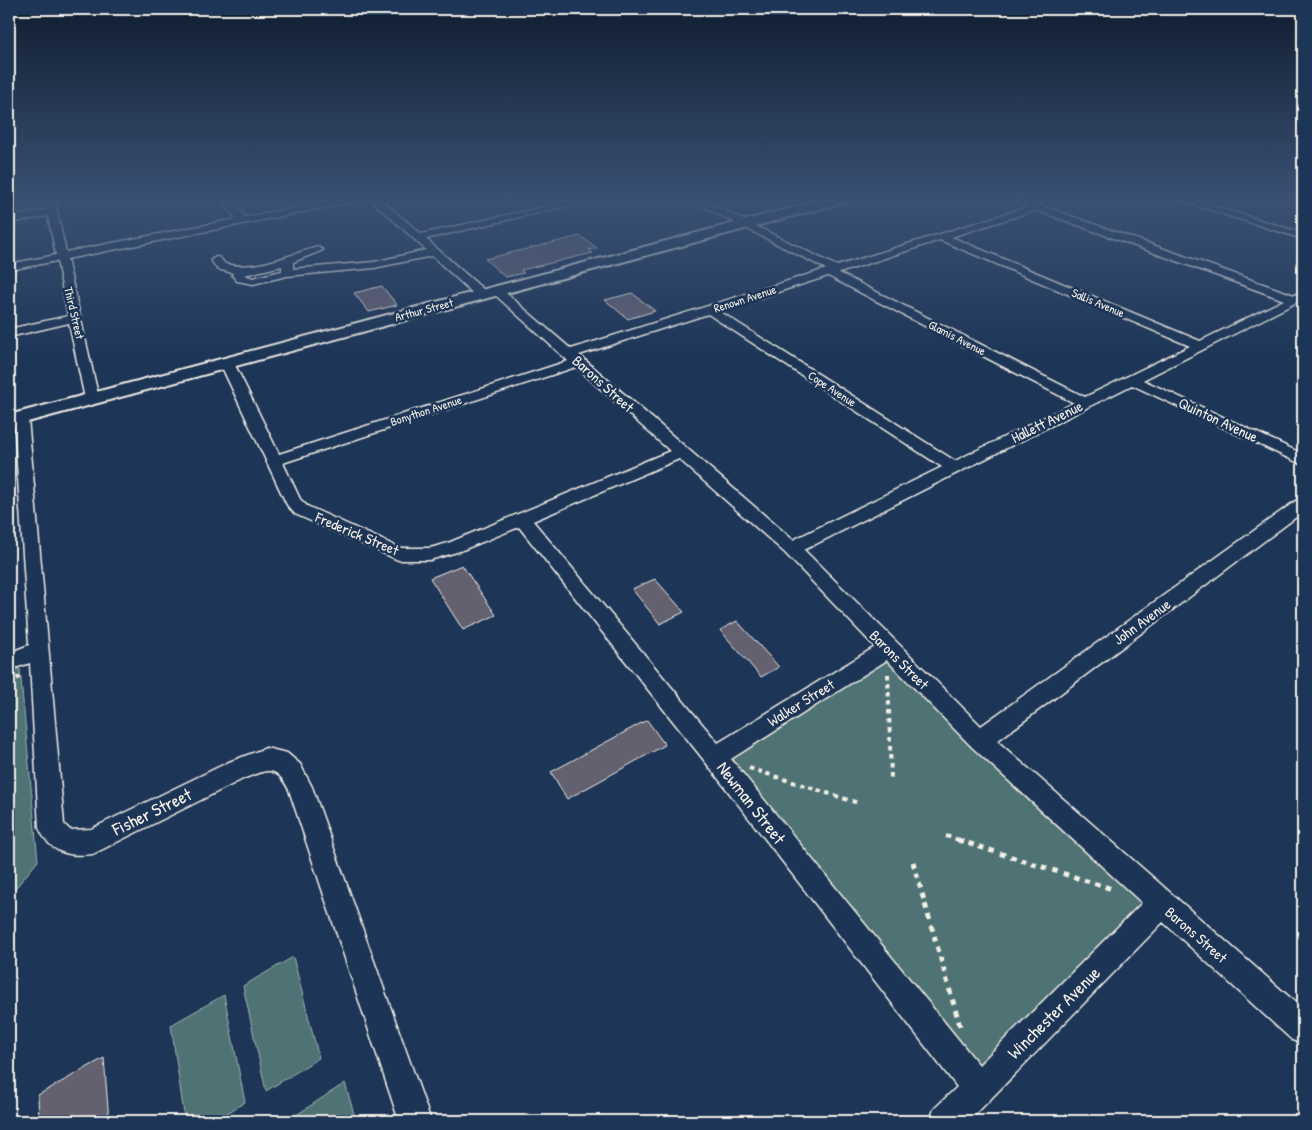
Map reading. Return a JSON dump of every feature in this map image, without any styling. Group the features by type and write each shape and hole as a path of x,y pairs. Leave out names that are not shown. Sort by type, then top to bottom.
{"street":[{"name":"Third Street","path":"60,252 76,318 92,399"},
{"path":"9,267 87,252"},
{"path":"216,260 221,267 240,271 239,277 248,282 286,267 315,252"},
{"path":"286,267 374,265 433,252"},
{"name":"Barons Street","path":"433,252 573,358 791,549 980,740 1161,904 1303,1029"},
{"name":"Arthur Street","path":"15,419 640,252"},
{"name":"Glamis Avenue","path":"796,252 1084,403"},
{"name":"Renown Avenue","path":"573,358 710,310 894,252"},
{"name":"Sallis Avenue","path":"976,252 1201,346"},
{"path":"1167,252 1299,297"},
{"name":"Hallett Avenue","path":"791,549 1299,297"},
{"name":"Cope Avenue","path":"710,310 954,468"},
{"path":"9,333 76,318"},
{"name":"Bonython Avenue","path":"274,461 573,358"},
{"name":"Frederick Street","path":"227,363 293,501 301,510 398,554 430,554 454,547 680,453"},
{"name":"Quinton Avenue","path":"1132,380 1303,460"},
{"name":"Fisher Street","path":"15,419 40,650 52,828 58,838 71,843 93,841 237,770 266,759 279,761 292,772 300,787 415,1121"},
{"name":"John Avenue","path":"980,740 1303,504"},
{"name":"Newman Street","path":"522,519 715,757 978,1089"},
{"name":"Walker Street","path":"715,757 888,649"},
{"path":"9,662 40,650"},
{"name":"Winchester Avenue","path":"946,1121 1161,904"}],"path":[{"path":"888,649 891,780"},
{"path":"715,757 858,803"},
{"path":"946,836 1114,889"},
{"path":"913,862 962,1033"}],"green space":[{"path":"888,649 1161,904 978,1089 715,757"},
{"path":"20,669 38,861 13,891 9,979 9,673"},
{"path":"293,957 319,1058 266,1091 243,986"},
{"path":"224,995 245,1102 215,1121 185,1121 171,1025"},
{"path":"345,1083 356,1121 287,1121"}],"building":[{"path":"515,252 593,253 521,270 524,273 505,277 485,259"},
{"path":"382,286 397,305 369,312 354,293"},
{"path":"632,293 655,311 628,319 605,300"},
{"path":"462,565 496,615 463,630 430,578"},
{"path":"655,579 684,612 660,624 632,589"},
{"path":"737,621 779,667 761,677 720,630"},
{"path":"647,720 665,745 567,799 551,772"},
{"path":"104,1058 109,1121 39,1121 38,1095"}]}
